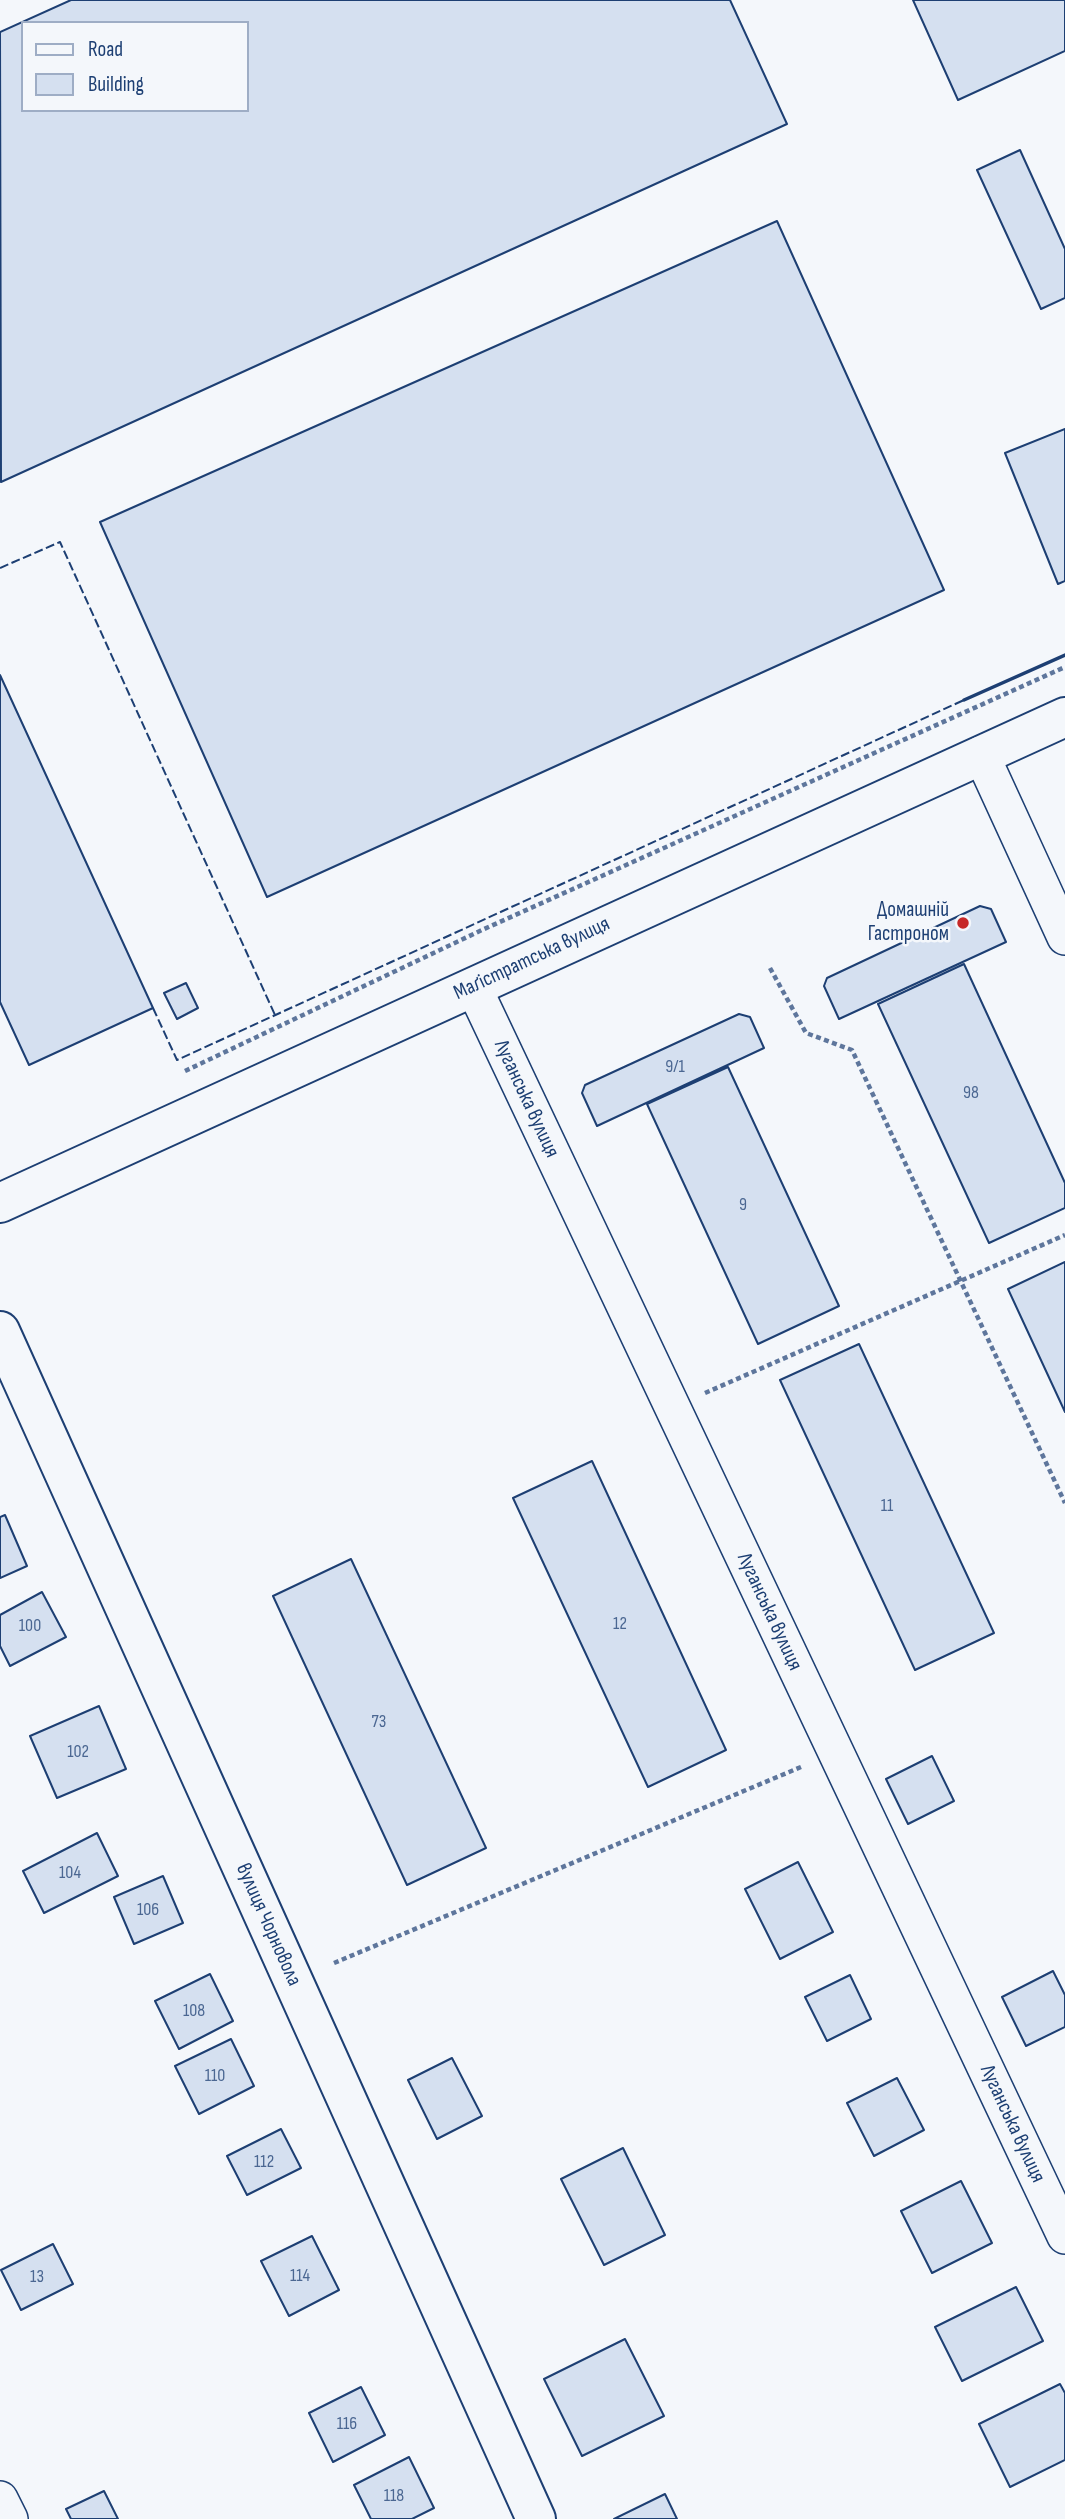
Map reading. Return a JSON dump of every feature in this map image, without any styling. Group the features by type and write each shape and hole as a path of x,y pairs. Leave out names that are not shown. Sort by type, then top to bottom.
{"main road":[{"name":"Маґістратська вулиця","path":"0,1203 1065,717"},
{"name":"вулиця Чорновола","path":"0,1331 537,2519"}],"street":[{"path":"981,754 1065,937"},
{"name":"Луганська вулиця","path":"473,986 1065,2236"},
{"path":"0,2499 10,2519"}],"path":[{"path":"173,1077 482,930 1065,667"},
{"path":"770,968 806,1033 852,1050 1065,1503"},
{"path":"672,1408 1065,1235"},
{"path":"334,1963 802,1766 839,1760"}],"building":[{"path":"71,0 730,0 787,124 1,482 0,32 21,23 21,112 248,112 248,21 24,21"},
{"path":"913,0 1065,0 1065,51 958,100"},
{"path":"1020,150 1065,249 1065,298 1041,309 977,170"},
{"path":"777,221 944,590 267,897 100,522"},
{"path":"1065,429 1065,581 1058,584 1005,453"},
{"path":"0,675 153,1008 29,1065 0,1002"},
{"path":"980,906 991,909 1006,942 839,1019 824,986 827,978"},
{"path":"964,964 1065,1183 1065,1208 989,1243 878,1004"},
{"path":"186,983 198,1008 177,1019 164,993"},
{"path":"739,1014 750,1017 764,1048 597,1126 582,1093 585,1085"},
{"path":"728,1067 839,1306 758,1344 647,1104"},
{"path":"1065,1262 1065,1412 1008,1289"},
{"path":"859,1344 994,1633 915,1670 780,1380"},
{"path":"592,1461 726,1750 648,1787 513,1498"},
{"path":"5,1515 27,1566 0,1578 0,1517"},
{"path":"351,1559 486,1848 407,1885 273,1596"},
{"path":"42,1592 66,1637 10,1666 0,1646 0,1615"},
{"path":"99,1706 126,1769 57,1798 30,1736"},
{"path":"932,1756 954,1801 908,1824 886,1779"},
{"path":"97,1833 118,1876 44,1913 23,1871"},
{"path":"798,1862 833,1932 780,1959 745,1889"},
{"path":"163,1876 183,1923 134,1944 114,1897"},
{"path":"1053,1971 1065,1995 1065,2027 1026,2046 1002,1997"},
{"path":"210,1974 233,2021 179,2049 155,2001"},
{"path":"850,1975 871,2019 827,2041 805,1997"},
{"path":"231,2039 254,2086 199,2114 175,2066"},
{"path":"452,2058 482,2116 437,2139 408,2080"},
{"path":"897,2078 924,2130 874,2156 847,2103"},
{"path":"281,2129 301,2168 247,2195 227,2156"},
{"path":"623,2148 665,2235 604,2265 561,2179"},
{"path":"961,2181 992,2243 932,2273 901,2211"},
{"path":"312,2236 339,2290 289,2316 261,2261"},
{"path":"53,2244 73,2284 21,2310 1,2270"},
{"path":"1016,2287 1043,2341 962,2381 935,2327"},
{"path":"625,2339 664,2416 582,2456 544,2379"},
{"path":"1060,2384 1065,2393 1065,2460 1010,2487 979,2424"},
{"path":"361,2387 385,2435 333,2462 309,2413"},
{"path":"409,2457 434,2508 412,2519 371,2519 354,2485"},
{"path":"104,2491 118,2519 71,2519 66,2509"},
{"path":"665,2494 677,2519 614,2519"}],"fence":[{"path":"0,568 60,542 275,1015"},
{"path":"153,1008 177,1060 964,700"}],"wall":[{"path":"964,700 1065,655"}],"place":[{"name":"Домашній Гастроном","path":"963,923"}]}
